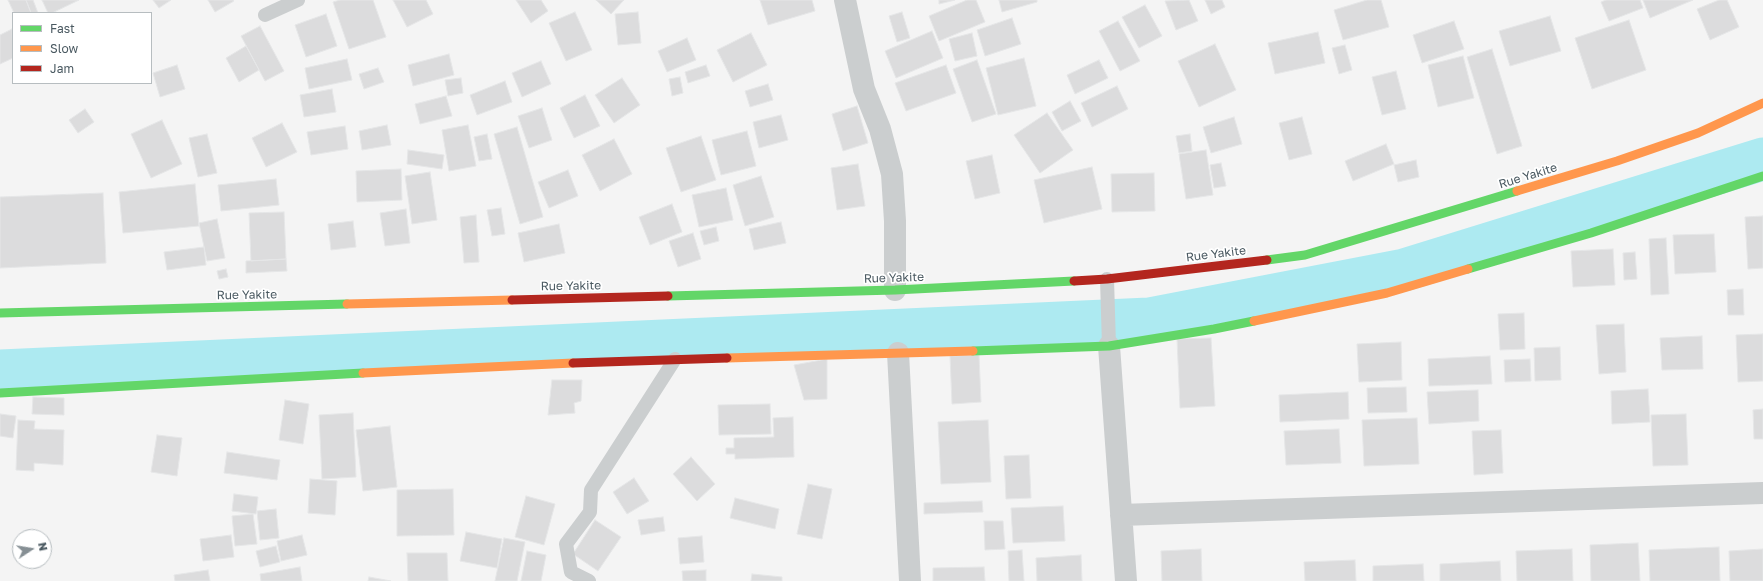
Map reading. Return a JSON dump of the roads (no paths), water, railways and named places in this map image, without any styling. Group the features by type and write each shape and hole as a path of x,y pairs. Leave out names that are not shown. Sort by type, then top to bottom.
{"main road":[{"name":"Rue Yakite","path":"0,313 895,290 1106,278 1204,268 1305,255 1617,162 1698,133 1763,103"},
{"path":"0,393 458,368 675,359 898,353 1214,329 1387,293 1591,233 1763,176"}],"street":[{"path":"845,0 864,89 880,130 892,174 895,222 895,290"},
{"path":"1109,338 1126,581"},
{"path":"898,353 910,581"},
{"path":"1121,515 1763,493"}],"lane":[{"path":"265,15 298,0"},
{"path":"1106,278 1109,338"},
{"path":"589,581 571,572 566,544 590,512 590,490 675,359"}],"waterway":[{"path":"0,371 1149,319 1404,270 1763,159"}]}
